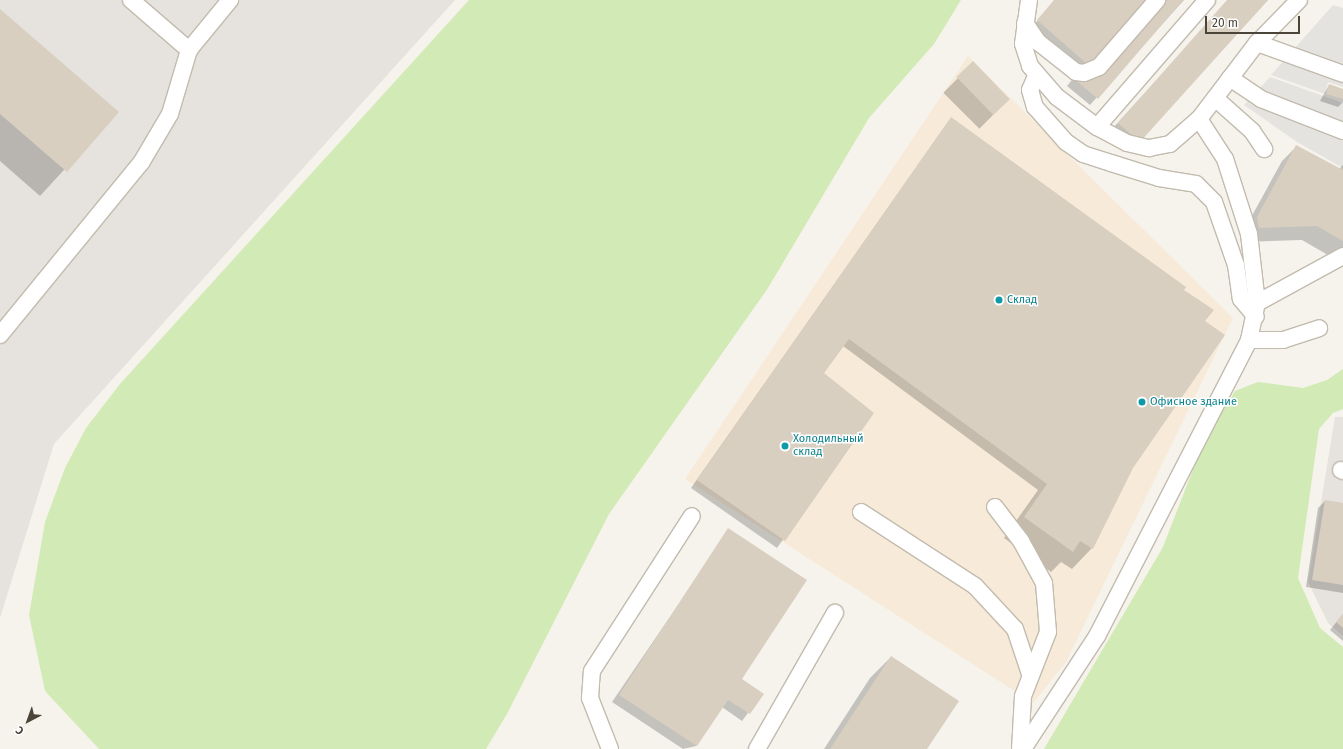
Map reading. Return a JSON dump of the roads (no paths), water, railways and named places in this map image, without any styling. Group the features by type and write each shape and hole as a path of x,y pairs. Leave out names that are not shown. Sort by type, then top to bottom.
{"lane":[{"path":"132,0 189,50"},
{"path":"0,335 141,163 170,114 189,50 230,0"},
{"path":"1029,0 1025,23 1025,54 1036,76 1097,127 1127,143 1149,148 1170,144 1199,119 1257,43 1299,0"},
{"path":"1025,23 1038,42 1076,72 1084,73 1099,67 1157,0"},
{"path":"1097,127 1207,0"},
{"path":"1257,43 1343,74"},
{"path":"1036,76 1030,90 1035,108 1066,142 1083,154 1158,178 1196,184 1214,202 1236,265 1241,299 1257,310"},
{"path":"1230,78 1262,99 1343,131"},
{"path":"1214,98 1252,131 1264,150"},
{"path":"1021,749 1097,636 1249,340 1257,310 1249,234 1233,176 1199,119"},
{"path":"1257,310 1343,256"},
{"path":"1249,340 1283,340 1319,328"},
{"path":"995,507 1021,541 1044,583 1048,632 1030,674 1023,696 1021,749"},
{"path":"861,512 975,586 1015,629 1030,674"},
{"path":"610,749 590,698 592,671 692,516"},
{"path":"757,749 835,613"}],"place":[{"name":"Склад","path":"999,300"},
{"name":"Офисное здание","path":"1142,402"},
{"name":"Холодильный склад","path":"785,446"}]}
